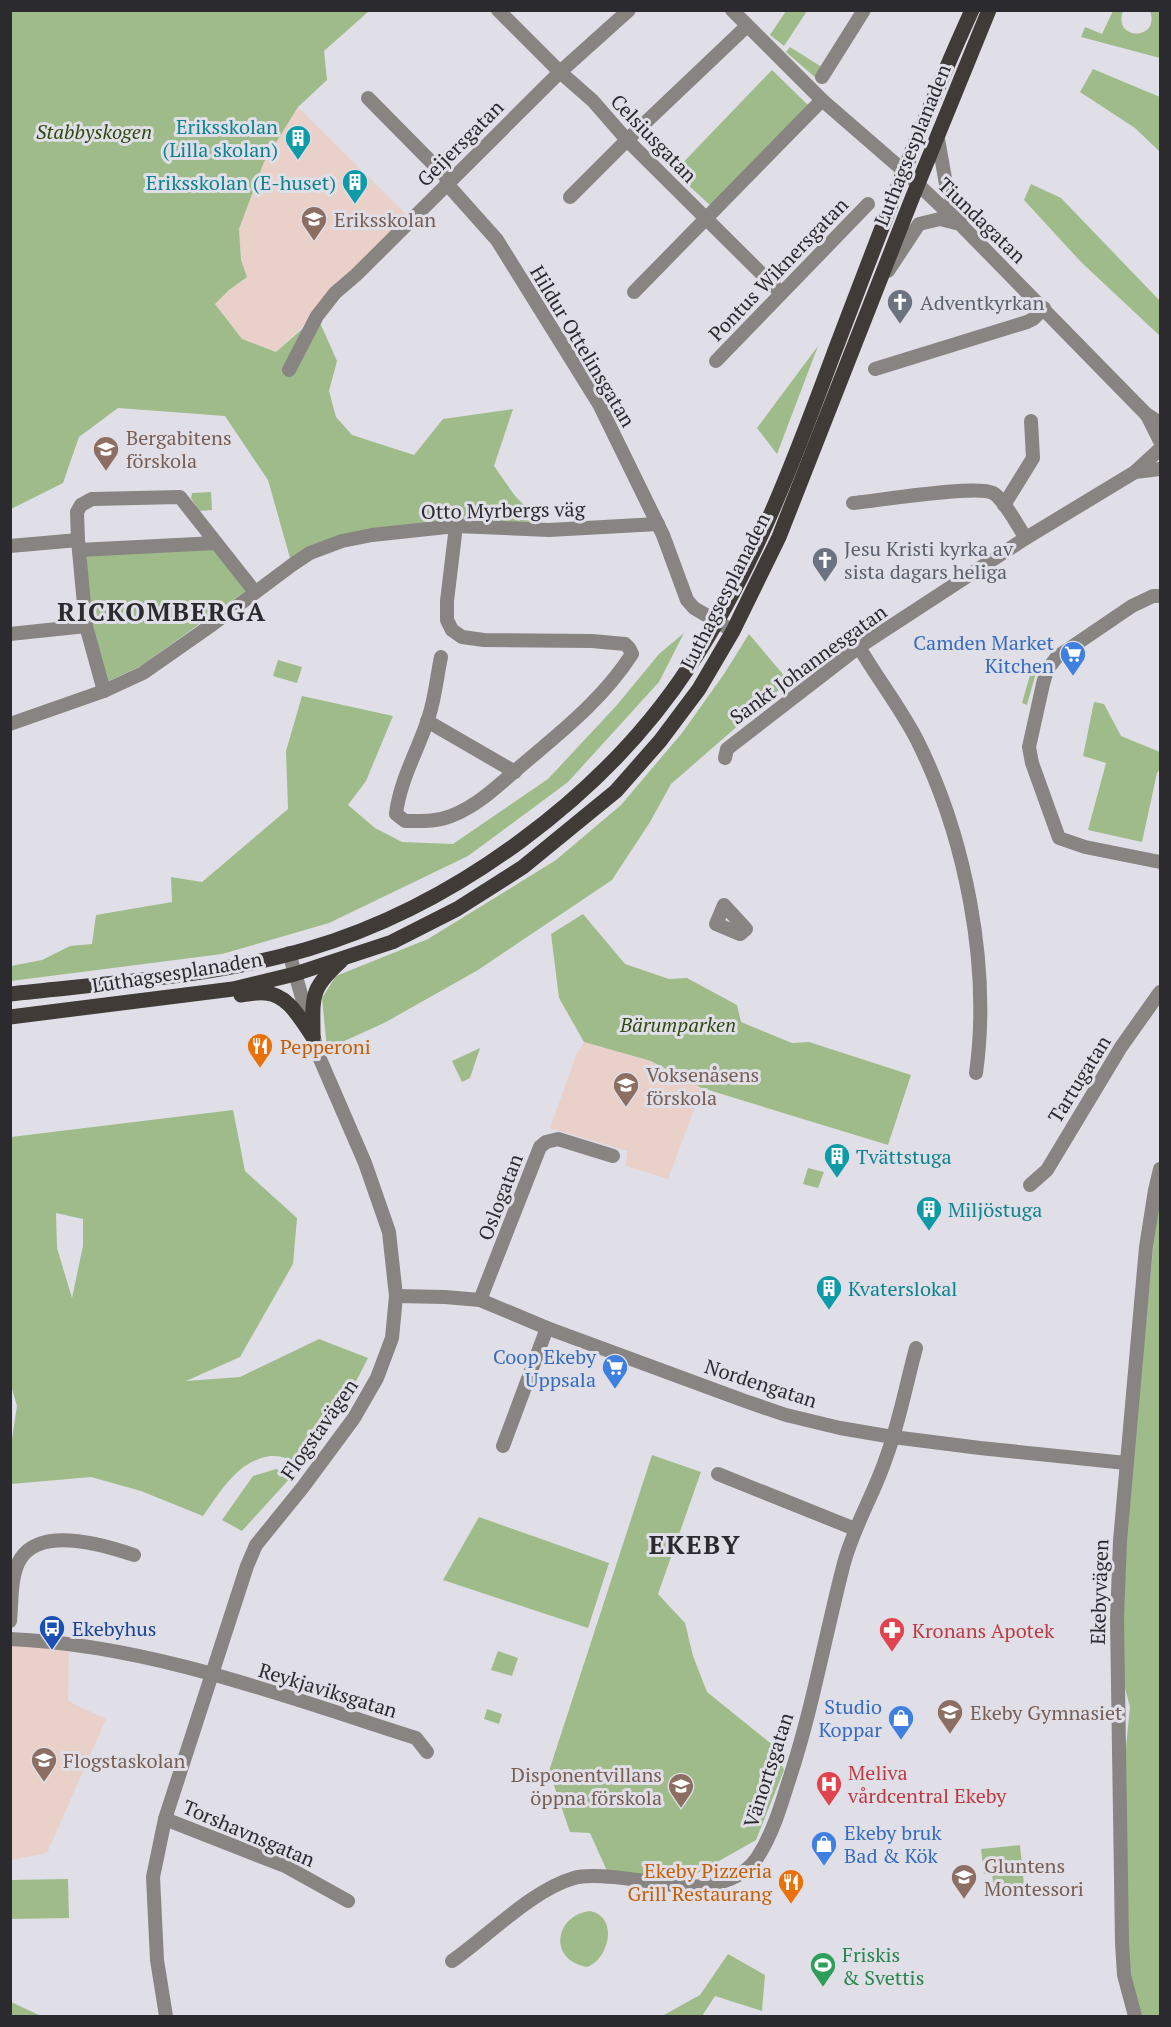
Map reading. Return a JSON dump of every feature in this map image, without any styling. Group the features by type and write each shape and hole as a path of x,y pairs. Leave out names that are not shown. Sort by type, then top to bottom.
{"main road":[{"name":"Luthagsesplanaden","path":"10,994 206,970 289,953 339,939 394,917 445,890 511,847 601,774 640,732 690,666 748,563 793,464 905,172 972,10"},
{"name":"Luthagsesplanaden","path":"10,1017 233,989 295,974 392,942 457,909 523,867 616,791 660,741 699,689 733,631 779,537 989,10"},
{"path":"313,1037 314,993 323,979 343,959"},
{"path":"131,1002 166,1004 264,993 277,995 288,1003 313,1037"}],"street":[{"name":"Celsiusgatan","path":"498,10 560,72 593,101 627,140 781,293"},
{"name":"Geijersgatan","path":"289,370 317,316 335,293 378,257 447,184 560,72 629,10"},
{"name":"Tiundagatan","path":"732,10 822,100 905,172 1044,308 1146,414 1161,441"},
{"path":"822,76 864,10"},
{"path":"570,197 747,26"},
{"name":"Hildur Ottelinsgatan","path":"368,98 446,177 447,184 497,240 599,404 645,502 658,524 687,600 694,608 733,631"},
{"path":"634,292 822,100"},
{"path":"938,139 946,184 963,227"},
{"name":"Pontus Wiknersgatan","path":"716,361 868,204"},
{"path":"879,286 919,224 940,219 963,227"},
{"path":"875,369 1027,322 1044,308"},
{"name":"Tiundagatan","path":"1146,414 1161,423"},
{"path":"1004,505 1033,458 1030,421"},
{"name":"Sankt Johannesgatan","path":"725,758 727,749 859,646 1026,538 1135,472 1161,449"},
{"name":"Sankt Johannesgatan","path":"1135,472 1161,469"},
{"path":"853,503 972,489 993,493 1026,538"},
{"path":"104,691 86,626 78,545 77,512 81,505 92,499 180,497 255,592"},
{"name":"Otto Myrbergs väg","path":"10,724 104,691 143,673 310,553 342,541 372,535 456,526 549,530 658,524"},
{"path":"441,657 427,721 397,803 396,814 405,821 438,820 449,817 484,797 557,738 609,686 632,654 630,648 625,644 592,641 484,640 462,637 452,630 447,620 447,601 456,526"},
{"path":"10,546 216,543"},
{"path":"1161,596 1153,596 1132,606 1051,662 1042,684 1029,747 1059,838 1085,847 1161,862"},
{"path":"10,634 86,626"},
{"path":"859,646 915,738 939,788 958,850 971,913 980,988 976,1073"},
{"path":"427,721 515,772"},
{"name":"Flogstavägen","path":"166,2016 157,1960 153,1877 165,1819 211,1675 256,1545 354,1418 377,1378 392,1338 396,1296 389,1232 313,1037 289,953"},
{"name":"Tartugatan","path":"1030,1185 1047,1170 1121,1047 1161,992"},
{"name":"Oslogatan","path":"480,1300 540,1148 546,1142 558,1138 613,1156"},
{"name":"Ekebyvägen","path":"1135,2016 1124,1975 1123,1954 1118,1778 1117,1619 1126,1463 1146,1247 1155,1190 1161,1169"},
{"name":"Nordengatan","path":"396,1296 480,1300 547,1328 765,1408 840,1428 893,1437 1126,1463"},
{"path":"503,1446 547,1328"},
{"name":"Vänortsgatan","path":"452,1961 544,1892 575,1877 598,1876 688,1887 712,1885 748,1869 757,1858 774,1827 800,1750 844,1563 855,1529 876,1486 893,1437 916,1348"},
{"path":"718,1474 855,1529"},
{"path":"10,1621 14,1580 20,1559 31,1548 46,1542 90,1542 134,1555"},
{"path":"10,1639 129,1654 211,1675"},
{"name":"Reykjaviksgatan","path":"211,1675 229,1678 416,1738 427,1752"},
{"name":"Torshavnsgatan","path":"165,1819 285,1866 348,1901"}],"shaded area":[{"name":"Eriksskolan","path":"298,107 412,220 276,352 242,339 215,303 247,277 241,260 239,229 264,162"},
{"name":"Voksenåsens förskola","path":"584,1042 651,1061 702,1088 668,1179 626,1166 627,1151 550,1128 577,1053"},
{"name":"Flogstaskolan","path":"11,1644 69,1650 68,1701 106,1719 47,1853 11,1860"}],"green space":[{"name":"Stabbyskogen","path":"11,11 369,11 324,51 327,80 298,107 264,162 239,229 241,260 247,277 215,304 242,339 276,352 317,316 337,361 329,391 336,417 352,435 414,455 443,419 513,409 494,466 515,496 549,530 372,535 292,565 268,480 225,416 118,408 79,437 63,483 11,509"},
{"path":"786,11 807,11 784,46 770,35"},
{"path":"1113,11 1123,11 1121,21 1124,28 1136,34 1149,28 1152,21 1150,11 1160,11 1160,58 1081,37 1085,27 1102,34"},
{"path":"790,47 825,69 817,79 786,52"},
{"path":"1093,69 1160,97 1160,152 1135,128 1080,92"},
{"path":"772,70 809,106 712,207 674,172"},
{"path":"1031,184 1061,198 1160,301 1160,336 1081,262 1024,200"},
{"path":"818,346 777,454 757,428"},
{"path":"211,492 212,510 199,511 191,498 192,493"},
{"path":"216,543 251,587 141,666 102,684 79,550"},
{"path":"684,633 659,682 568,782 468,856 329,923 222,954 11,981 11,966 42,960 70,946 92,944 96,915 172,902 171,877 202,882 288,809 286,751 302,696 393,716 366,781 348,805 375,828 402,842 453,844 548,779 617,705 659,654"},
{"path":"749,634 786,678 779,690 671,784 650,822 612,880 478,970 386,1022 327,1049 322,998 336,976 428,939 556,860 621,805 682,733"},
{"path":"278,660 302,667 297,683 273,676"},
{"path":"1032,668 1037,669 1027,705 1022,703"},
{"path":"1094,702 1104,704 1121,736 1160,752 1160,769 1157,773 1142,842 1088,830 1106,763 1083,756"},
{"name":"Bärumparken","path":"583,914 625,964 669,979 687,978 737,1005 741,1022 792,1043 809,1042 911,1075 888,1145 702,1088 651,1061 584,1042 559,998 551,934"},
{"path":"480,1048 470,1078 462,1082 452,1061"},
{"path":"233,1110 245,1171 297,1218 293,1264 240,1357 186,1381 240,1377 319,1339 368,1358 350,1393 304,1463 271,1456 249,1464 231,1478 203,1516 141,1491 91,1477 11,1484 11,1445 17,1406 10,1382 11,1137","holes":["56,1213 83,1219 83,1246 72,1298 57,1248"]},
{"path":"808,1168 824,1172 818,1188 803,1184"},
{"path":"1160,1192 1160,2016 1140,2016 1129,1974 1123,1777 1130,1707 1122,1677 1126,1542 1132,1464"},
{"path":"652,1455 701,1472 658,1594 685,1623 693,1656 707,1692 774,1746 784,1770 756,1840 689,1878 607,1871 590,1833 570,1832 549,1771"},
{"path":"276,1469 292,1476 242,1531 222,1520 253,1476"},
{"path":"479,1517 609,1563 588,1628 443,1580"},
{"path":"498,1651 518,1658 512,1676 491,1670"},
{"path":"487,1709 502,1714 499,1724 484,1719"},
{"path":"1020,1845 1025,1895 995,1898 992,1874 984,1874 981,1849"},
{"path":"68,1879 69,1918 11,1919 11,1880"},
{"path":"590,1911 605,1921 608,1938 601,1956 587,1967 574,1963 566,1956 561,1947 560,1938 569,1920 578,1914"},
{"path":"728,1954 765,1975 762,2011 715,1996 702,2016 662,2016 700,1995"},
{"path":"11,2002 41,2016 11,2016"}],"place":[{"name":"Eriksskolan (Lilla skolan)","path":"298,161"},
{"name":"Eriksskolan (E-huset)","path":"355,205"},
{"name":"Eriksskolan","path":"314,242"},
{"name":"Adventkyrkan","path":"900,325"},
{"name":"Bergabitens förskola","path":"106,472"},
{"name":"Jesu Kristi kyrka av sista dagars heliga","path":"825,583"},
{"name":"Camden Market Kitchen","path":"1073,677"},
{"name":"Pepperoni","path":"260,1069"},
{"name":"Voksenåsens förskola","path":"626,1108"},
{"name":"Tvättstuga","path":"837,1179"},
{"name":"Miljöstuga","path":"929,1232"},
{"name":"Kvaterslokal","path":"829,1311"},
{"name":"Coop Ekeby Uppsala","path":"615,1390"},
{"name":"Ekebyhus","path":"52,1651"},
{"name":"Kronans Apotek","path":"892,1653"},
{"name":"Ekeby Gymnasiet","path":"950,1735"},
{"name":"Studio Koppar","path":"901,1741"},
{"name":"Flogstaskolan","path":"44,1783"},
{"name":"Meliva vårdcentral Ekeby","path":"829,1807"},
{"name":"Disponentvillans öppna förskola","path":"681,1809"},
{"name":"Ekeby bruk Bad & Kök","path":"824,1867"},
{"name":"Gluntens Montessori","path":"964,1900"},
{"name":"Ekeby Pizzeria Grill Restaurang","path":"791,1905"},
{"name":"Friskis & Svettis","path":"823,1988"}],"district":[{"name":"RICKOMBERGA","path":"162,611"},
{"name":"EKEBY","path":"695,1544"}]}
